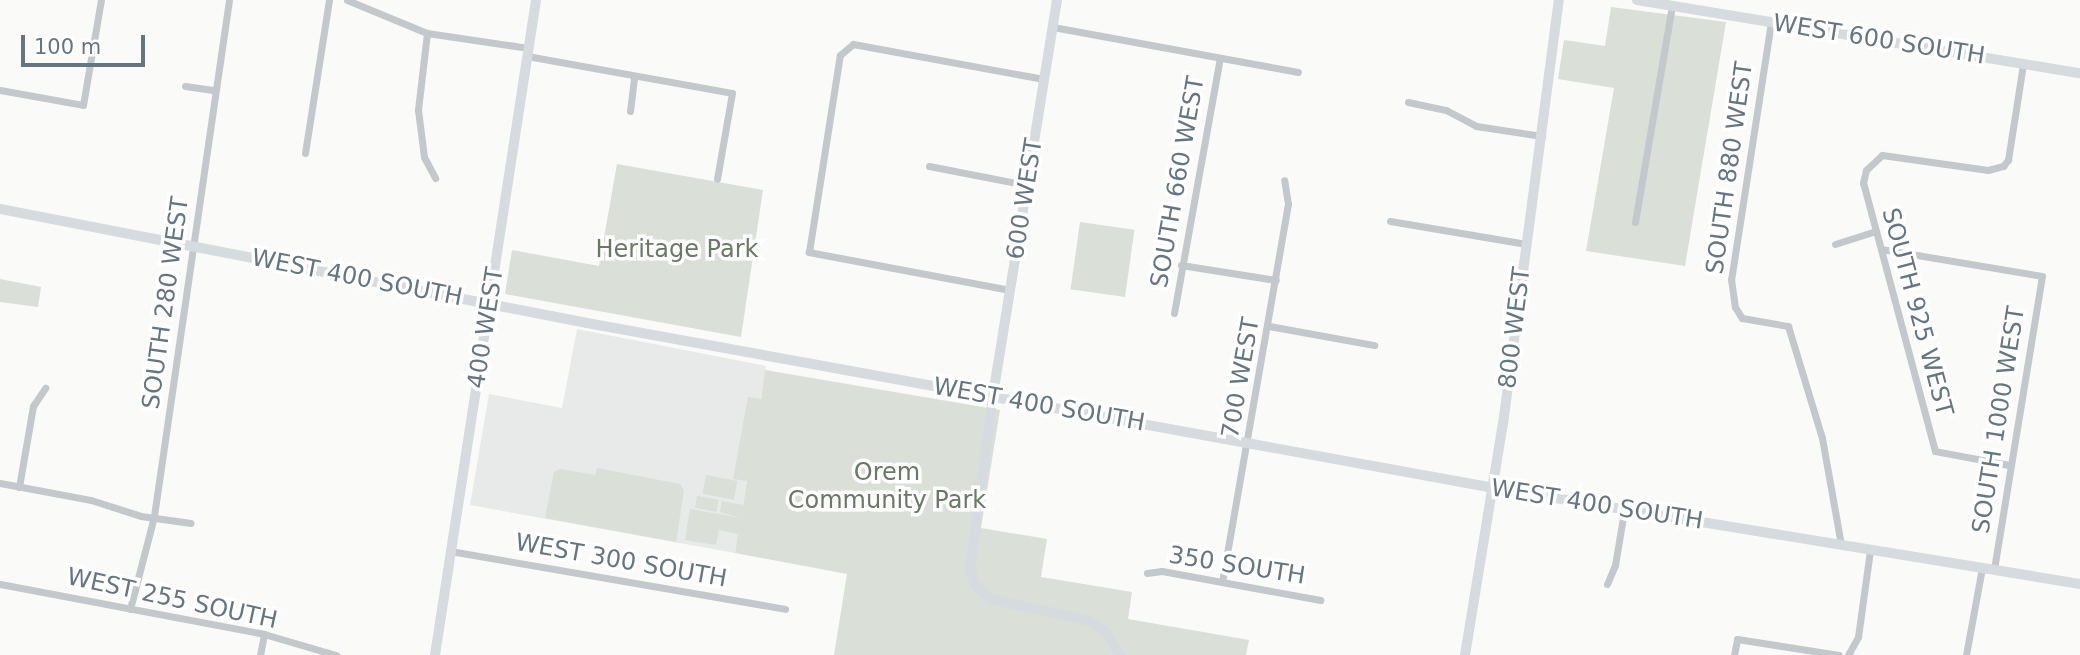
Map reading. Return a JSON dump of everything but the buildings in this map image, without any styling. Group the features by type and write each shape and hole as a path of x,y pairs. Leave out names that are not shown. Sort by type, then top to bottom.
{"street":[{"path":"0,90 83,105 98,0"},
{"name":"SOUTH 280 WEST","path":"130,609 154,516 197,246 215,90 229,0"},
{"path":"305,153 329,0"},
{"path":"347,0 427,33 732,93 717,179"},
{"name":"400 WEST","path":"435,655 536,0"},
{"name":"600 WEST","path":"1057,0 1010,289 970,561 973,580 980,592 997,602 1090,621 1106,632 1120,655"},
{"name":"800 WEST","path":"1465,655 1494,488 1559,0"},
{"name":"WEST 600 SOUTH","path":"1637,0 2080,73"},
{"path":"1635,222 1672,6"},
{"name":"SOUTH 880 WEST","path":"1771,22 1731,279 1735,307 1742,318 1788,326 1822,438 1841,545"},
{"path":"1053,27 1298,72"},
{"path":"427,33 418,110 424,157 435,178"},
{"path":"1010,289 809,252 840,55 846,47 853,44 1044,79"},
{"name":"SOUTH 660 WEST","path":"1174,313 1220,58"},
{"name":"SOUTH 925 WEST","path":"2009,465 1935,451 1863,183 1866,170 1882,155 1988,170 2003,166 2008,160 2022,64"},
{"path":"630,111 635,76"},
{"path":"186,86 215,90"},
{"path":"1408,103 1446,110 1476,126 1542,136"},
{"path":"929,166 1027,185"},
{"name":"700 WEST","path":"1222,582 1250,442 1289,204 1284,180"},
{"name":"WEST 400 SOUTH","path":"0,209 490,304 1494,488 2080,584"},
{"path":"1390,221 1525,244"},
{"path":"1835,244 1876,231"},
{"name":"SOUTH 1000 WEST","path":"1881,249 2042,276 2009,465 1994,570"},
{"path":"1181,265 1276,280"},
{"path":"1269,326 1374,345"},
{"path":"19,486 33,406 45,388"},
{"path":"0,483 191,523"},
{"path":"1607,584 1615,565 1624,511"},
{"name":"WEST 300 SOUTH","path":"450,551 785,610"},
{"path":"1848,655 1858,637 1870,551"},
{"path":"1966,655 1982,568"},
{"name":"350 SOUTH","path":"1147,573 1163,571 1320,600"},
{"name":"WEST 255 SOUTH","path":"0,584 264,634 336,655"},
{"path":"260,655 264,634"},
{"path":"1734,655 1737,639 1839,655"}],"shaded area":[{"path":"577,329 766,366 735,553 470,505 489,394 562,408"}],"green space":[{"path":"1611,7 1726,22 1685,266 1586,251 1614,88 1558,79 1564,40 1605,46"},
{"name":"Heritage Park","path":"617,164 763,190 741,337 505,294 512,250 599,266"},
{"path":"1080,222 1134,230 1125,297 1071,289"},
{"path":"0,279 41,287 38,307 0,302"},
{"name":"Orem Community Park","path":"765,370 1000,410 981,528 1047,539 1041,577 1132,592 1128,619 1249,640 1246,655 834,655 847,574 735,553 738,534 719,530 716,545 685,540 690,509 741,518 720,512 722,501 743,505 747,481 733,479 748,397 761,399"},
{"path":"597,468 680,484 684,490 676,542 545,518 554,472 560,469 595,475"},
{"path":"706,475 737,481 734,500 702,494"},
{"path":"697,496 719,500 717,512 695,508"}]}
